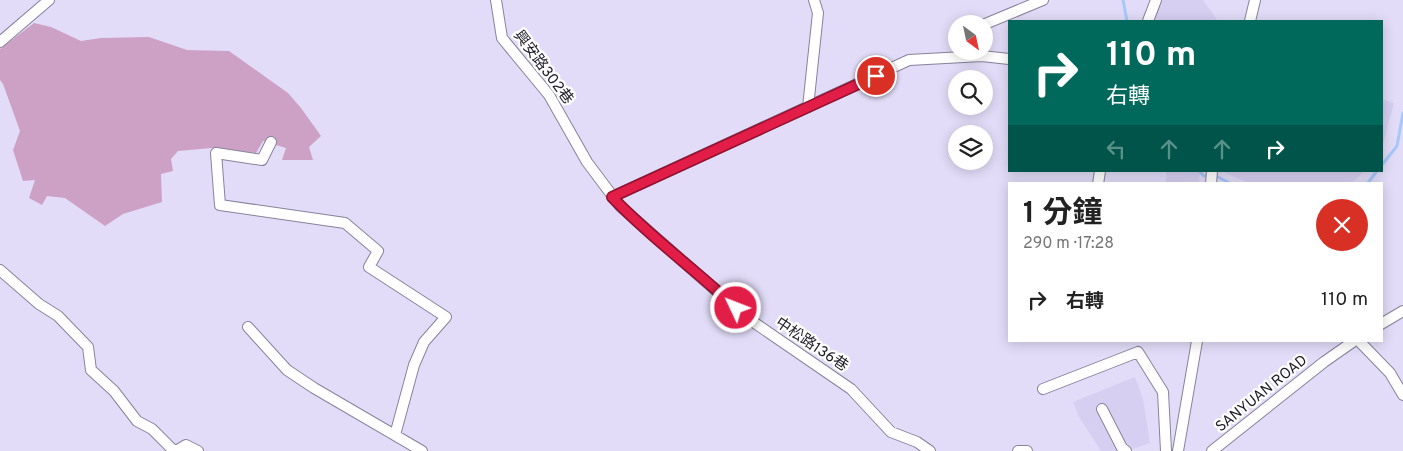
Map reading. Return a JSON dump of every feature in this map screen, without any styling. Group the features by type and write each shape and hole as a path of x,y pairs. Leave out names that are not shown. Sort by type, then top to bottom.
{"street":[{"path":"0,42 49,0"},
{"name":"興安路302巷","path":"496,0 502,38 549,95 560,111 570,136 612,197"},
{"path":"808,107 818,13 814,0"},
{"path":"993,21 1043,0"},
{"path":"1148,20 1156,0"},
{"path":"1250,20 1255,0"},
{"path":"993,56 1008,58"},
{"path":"612,197 909,60 948,57"},
{"path":"271,142 262,160 216,153 220,205 345,223 378,251 369,267 446,317 424,342 414,365 395,435"},
{"name":"中松路136巷","path":"612,197 636,222 672,250 746,317 851,389 891,432 917,442 930,451"},
{"path":"0,270 39,304 58,316 88,347 91,370 114,391 137,421 152,430 175,451 186,445 198,451"},
{"path":"1383,323 1403,311"},
{"path":"248,327 287,370 314,388 422,451"},
{"path":"1178,451 1197,342"},
{"name":"SANYUAN ROAD","path":"1212,451 1324,362 1353,342"},
{"path":"1360,342 1390,373 1403,394"},
{"path":"1043,389 1138,352 1163,392 1166,451"},
{"path":"1102,409 1122,448 1126,451"},
{"path":"1018,451 1027,451"}],"shaded area":[{"path":"1158,0 1203,0 1217,20 1149,20"},
{"path":"34,23 51,27 81,41 101,38 149,37 187,50 229,51 288,93 301,108 321,136 309,147 313,160 282,160 286,148 263,141 256,153 212,148 178,151 171,159 173,171 161,174 162,202 123,214 105,226 65,198 47,196 42,205 29,198 35,180 23,181 13,150 20,131 0,80 0,49"},
{"path":"1383,100 1394,103 1383,144"},
{"path":"1166,172 1200,172 1199,182 1166,182"},
{"path":"1224,172 1363,172 1353,182 1246,182"},
{"path":"1135,377 1143,399 1150,443 1127,451 1101,451 1079,417 1073,402"}],"waterway":[{"path":"1123,0 1127,20"},
{"path":"1383,164 1397,146 1403,113"},
{"path":"1200,172 1204,176 1218,177 1227,182"},
{"path":"1369,182 1376,172"}],"route":[{"path":"736,308 672,250 636,222 612,197 876,76"}]}
